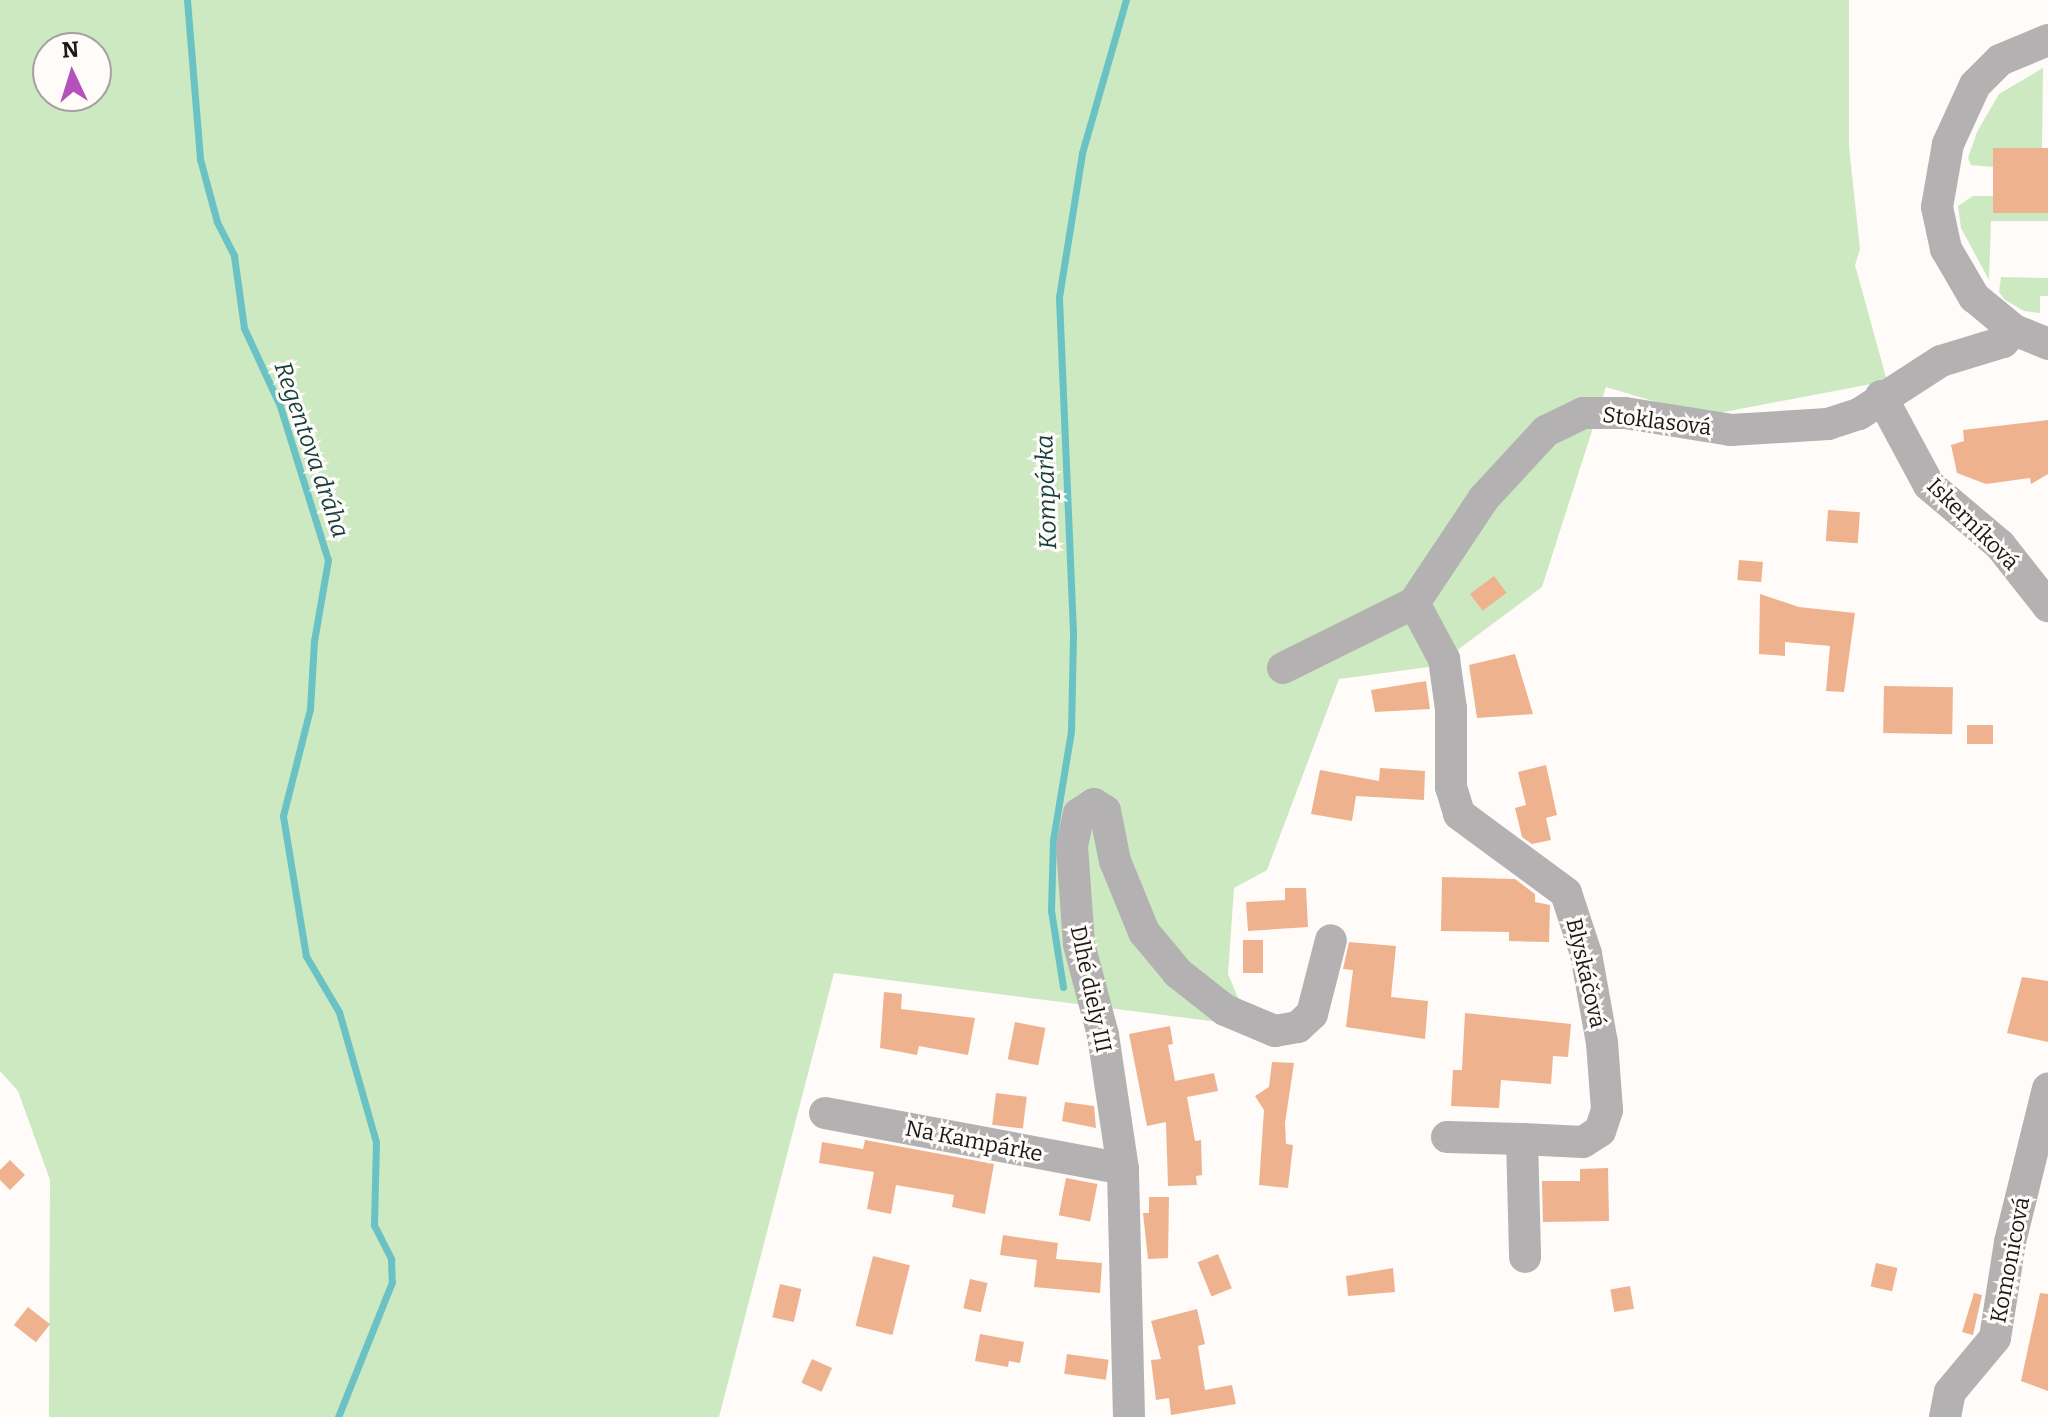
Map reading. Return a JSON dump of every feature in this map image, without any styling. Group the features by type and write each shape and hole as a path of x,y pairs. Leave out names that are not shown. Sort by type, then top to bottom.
{"street":[{"path":"2048,40 2000,60 1965,101 1938,190 1942,236 1974,297 2014,330 2048,344"},
{"name":"Stoklasová","path":"1283,668 1414,603 1484,498 1546,431 1583,413 1625,413 1731,430 1828,424 1859,414 1881,396 1941,361 2003,342 2014,330"},
{"name":"Iskerníková","path":"1881,396 1929,485 2000,545 2048,606"},
{"name":"Blyskáčová","path":"1414,603 1444,659 1451,709 1451,787 1459,814 1566,893 1586,954 1602,1043 1607,1110 1600,1131 1583,1142 1447,1137"},
{"name":"Dlhé diely III","path":"1129,1417 1123,1169 1103,1035 1079,944 1072,846 1085,807 1094,804 1105,811 1115,861 1144,932 1178,973 1225,1010 1275,1031 1298,1027 1312,1014 1331,940"},
{"name":"Komonicová","path":"1945,1417 1950,1392 1995,1338 2010,1242 2048,1089"},
{"name":"Na Kampárke","path":"825,1113 1123,1169"},
{"path":"1522,1139 1525,1257"}],"green space":[{"path":"0,0 1849,0 1849,147 1860,249 1855,265 1887,381 1703,416 1606,387 1542,587 1436,666 1339,679 1267,870 1234,888 1228,974 1250,1026 834,973 719,1417 49,1417 50,1180 18,1091 0,1071"},
{"path":"2043,68 2042,148 1994,148 1993,167 1971,165 1968,158 1977,132 1999,94"},
{"path":"1973,196 1993,196 1993,213 2048,213 2048,221 1991,221 1989,280 1961,228 1958,206"},
{"path":"2001,277 2048,278 2048,296 2040,296 2040,313 2024,311 2005,300 1999,292"}],"building":[{"path":"1993,148 2048,148 2048,213 1993,213"},
{"path":"2048,420 2048,474 2031,484 2030,478 1986,484 1957,473 1951,445 1964,441 1963,430"},
{"path":"1828,510 1860,512 1858,543 1826,541"},
{"path":"1739,560 1763,562 1761,582 1737,580"},
{"path":"1494,576 1507,593 1483,611 1470,594"},
{"path":"1760,594 1799,607 1855,613 1844,692 1826,691 1830,646 1785,642 1785,656 1759,654"},
{"path":"1515,654 1533,714 1477,718 1469,665"},
{"path":"1426,681 1430,709 1375,712 1371,690"},
{"path":"1884,686 1953,687 1952,734 1883,733"},
{"path":"1967,725 1993,725 1993,744 1967,744"},
{"path":"1546,765 1557,815 1546,818 1551,840 1532,844 1522,837 1515,808 1526,805 1518,772"},
{"path":"1380,768 1425,771 1424,800 1356,796 1352,821 1311,814 1320,770 1379,781"},
{"path":"1442,877 1515,879 1535,894 1535,902 1550,905 1549,942 1509,941 1509,932 1441,931"},
{"path":"1285,888 1306,888 1308,927 1248,931 1246,902 1285,900"},
{"path":"1243,940 1263,940 1263,973 1243,973"},
{"path":"1349,942 1396,946 1391,997 1428,1001 1425,1039 1346,1027 1353,970 1343,969"},
{"path":"2022,977 2048,981 2048,1042 2007,1033"},
{"path":"884,992 902,994 901,1009 975,1018 968,1055 919,1046 917,1055 880,1048"},
{"path":"1465,1013 1571,1024 1568,1057 1553,1056 1551,1084 1501,1080 1499,1108 1451,1106 1453,1070 1462,1070"},
{"path":"1015,1022 1045,1028 1038,1065 1008,1059"},
{"path":"1170,1026 1173,1044 1168,1045 1175,1081 1214,1073 1218,1091 1187,1097 1195,1141 1201,1140 1202,1175 1196,1176 1197,1185 1168,1186 1166,1122 1147,1126 1129,1034"},
{"path":"1272,1062 1294,1063 1285,1123 1286,1144 1293,1145 1288,1188 1259,1185 1264,1110 1255,1096 1269,1087"},
{"path":"996,1093 1027,1097 1023,1129 992,1125"},
{"path":"1065,1102 1094,1106 1096,1128 1062,1121"},
{"path":"865,1140 994,1164 985,1214 952,1207 954,1195 896,1185 891,1214 867,1209 874,1172 819,1163 822,1142 863,1149"},
{"path":"10,1160 25,1175 10,1190 0,1180 0,1170"},
{"path":"1608,1168 1609,1221 1543,1222 1542,1181 1580,1181 1580,1169"},
{"path":"1066,1178 1097,1184 1090,1221 1059,1215"},
{"path":"1149,1197 1169,1197 1168,1258 1148,1259 1143,1213 1149,1213"},
{"path":"1003,1235 1058,1243 1056,1259 1102,1263 1100,1293 1034,1287 1037,1260 1000,1255"},
{"path":"1218,1254 1232,1288 1211,1297 1198,1262"},
{"path":"873,1256 910,1265 892,1335 856,1326"},
{"path":"1876,1263 1897,1268 1892,1291 1871,1286"},
{"path":"1393,1268 1395,1292 1348,1296 1346,1276"},
{"path":"970,1279 988,1283 981,1312 963,1308"},
{"path":"780,1284 801,1289 794,1322 772,1317"},
{"path":"1630,1286 1634,1309 1614,1312 1610,1289"},
{"path":"1974,1293 1982,1295 1973,1335 1962,1332"},
{"path":"2040,1293 2048,1294 2048,1391 2021,1381"},
{"path":"28,1307 50,1324 36,1342 14,1325"},
{"path":"1197,1309 1205,1344 1198,1346 1205,1390 1232,1385 1236,1404 1171,1415 1169,1398 1156,1400 1151,1360 1161,1359 1151,1321"},
{"path":"980,1334 1024,1342 1020,1363 1009,1361 1008,1367 975,1361"},
{"path":"1067,1354 1109,1360 1106,1380 1064,1374"},
{"path":"812,1359 832,1368 822,1392 801,1383"}],"waterway":[{"name":"Regentova dráha","path":"187,0 200,159 217,222 234,256 244,328 280,406 328,560 314,641 310,709 283,816 306,956 339,1012 376,1142 374,1225 391,1259 392,1282 338,1417"},
{"name":"Kompárka","path":"1063,987 1051,910 1053,840 1071,731 1073,632 1059,297 1082,153 1126,0"}]}
